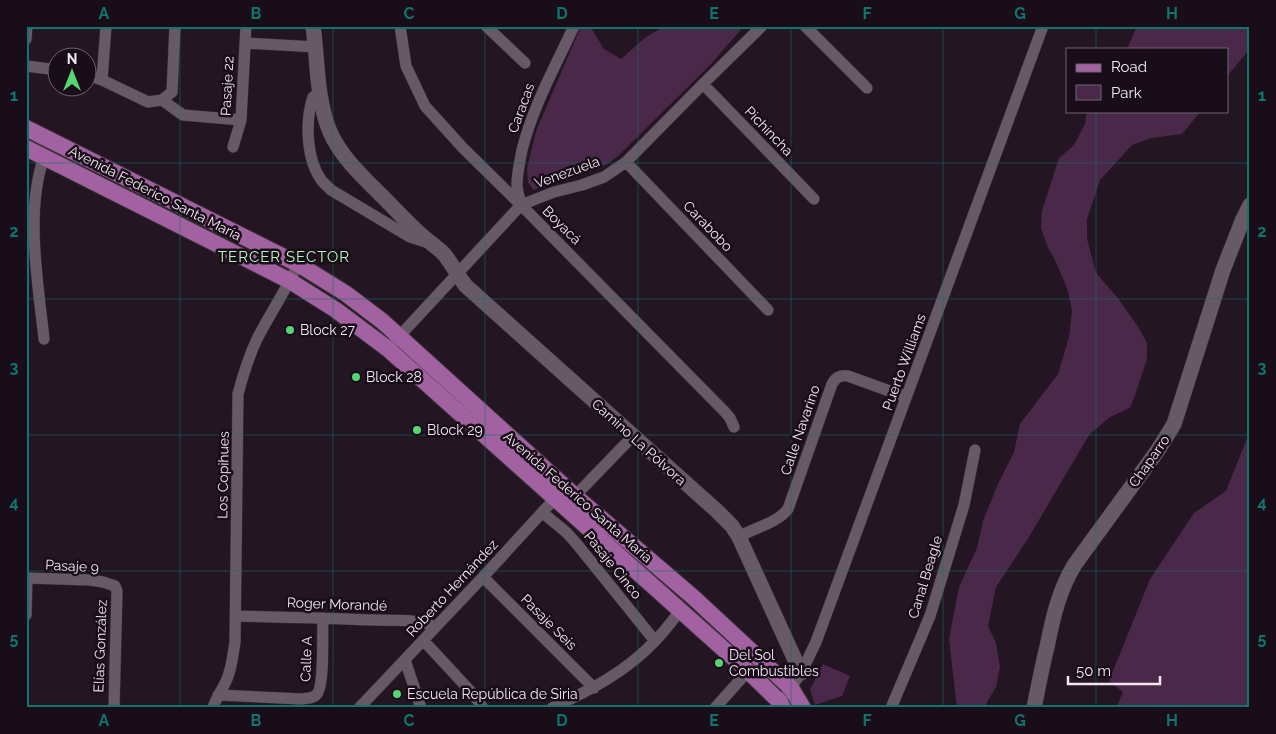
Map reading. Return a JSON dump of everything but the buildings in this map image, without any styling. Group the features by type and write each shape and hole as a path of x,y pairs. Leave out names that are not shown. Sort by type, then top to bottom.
{"main road":[{"name":"Avenida Federico Santa María","path":"26,128 298,264 345,292 370,311 400,336 565,494 680,611 748,671 781,705"},
{"name":"Avenida Federico Santa María","path":"26,148 290,281 336,310 388,349 692,597 791,688 803,708"}],"street":[{"path":"26,38 27,26"},
{"path":"102,80 106,26"},
{"path":"98,79 148,102 162,100 172,92 175,26"},
{"name":"Pasaje 22","path":"233,147 241,120 246,26"},
{"name":"Camino La Pólvora","path":"313,26 319,94 330,132 347,160 419,233 444,254 466,286 717,510 732,526 739,537 801,673"},
{"name":"Boyacá","path":"400,26 406,66 425,106 463,148 726,412 734,427"},
{"path":"486,26 525,63"},
{"name":"Caracas","path":"521,205 517,181 519,164 528,129 545,85 574,26"},
{"name":"Venezuela","path":"388,349 521,205 554,192 604,177 626,162 762,26"},
{"path":"806,26 867,88"},
{"name":"Puerto Williams","path":"781,705 801,673 816,642 1043,26"},
{"path":"245,43 316,47"},
{"path":"26,66 48,69"},
{"name":"Pichincha","path":"703,84 814,199"},
{"name":"Camino La Pólvora","path":"319,94 313,97 310,105 308,136 314,163 322,181 331,190 410,237 432,243"},
{"path":"162,100 183,116 241,120"},
{"path":"44,157 39,171 34,204 35,261 44,339"},
{"name":"Carabobo","path":"626,162 768,310"},
{"name":"Chaparro","path":"1034,708 1060,592 1075,564 1147,465 1174,424 1223,270 1250,205"},
{"name":"Los Copihues","path":"213,708 228,678 235,642 238,394 242,377 257,340 298,264"},
{"name":"Calle Navarino","path":"739,537 782,516 788,510 835,379 839,376 848,376 906,397"},
{"name":"Roberto Hernández","path":"359,708 543,513 632,436"},
{"name":"Canal Beagle","path":"891,708 930,616 964,505 975,450"},
{"name":"Pasaje Cinco","path":"543,513 576,543 655,641"},
{"name":"Pasaje Seis","path":"483,577 594,688"},
{"path":"26,616 27,578"},
{"name":"Pasaje 9","path":"27,578 90,580 114,586"},
{"name":"Elías González","path":"114,586 117,591 114,708"},
{"path":"552,708 594,688 621,671 655,641 680,611"},
{"name":"Roger Morandé","path":"236,616 420,622 435,627"},
{"name":"Calle A","path":"305,702 317,695 320,690 322,680 323,618"},
{"path":"423,640 483,708"},
{"path":"405,660 421,708"},
{"path":"715,708 748,671"},
{"path":"218,695 305,702"}],"green space":[{"path":"581,26 590,26 604,49 621,59 646,37 665,26 744,26 711,64 618,156 606,165 533,190 528,182 527,169 536,131"},
{"path":"1137,26 1250,26 1250,49 1228,75 1228,48 1127,48"},
{"path":"1087,112 1200,112 1182,134 1151,138 1132,145 1100,180 1087,219 1087,239 1096,273 1117,297 1147,343 1147,359 1130,408 1110,417 1089,435 1029,537 996,587 988,626 996,643 1000,667 996,687 987,702 986,708 957,708 949,639 959,587 977,548 983,521 998,484 1014,452 1020,424 1058,374 1069,337 1072,310 1068,291 1041,228 1042,211 1059,158 1074,145 1085,124"},
{"path":"1250,431 1250,708 1116,708 1123,692 1109,681 1150,579 1194,513 1226,491"},
{"path":"823,664 850,676 842,696 815,705 810,690"}],"place":[{"name":"Block 27","path":"290,330"},
{"name":"Block 28","path":"356,377"},
{"name":"Block 29","path":"417,430"},
{"name":"Del Sol Combustibles","path":"719,663"},
{"name":"Escuela República de Siria","path":"397,694"}],"district":[{"name":"TERCER SECTOR","path":"284,257"}]}
